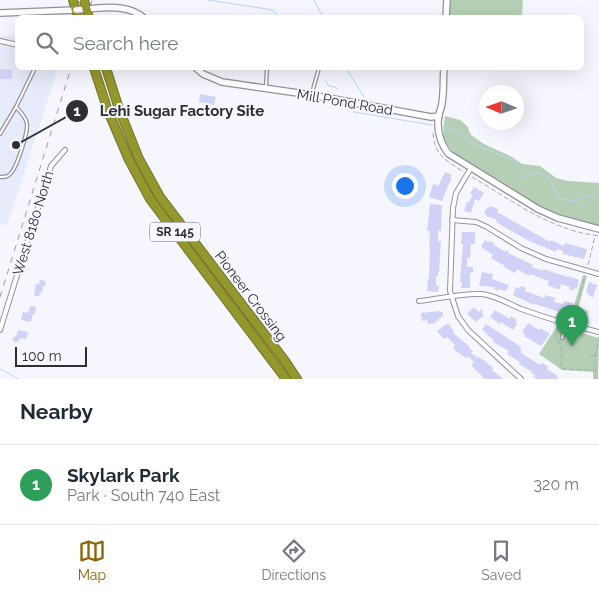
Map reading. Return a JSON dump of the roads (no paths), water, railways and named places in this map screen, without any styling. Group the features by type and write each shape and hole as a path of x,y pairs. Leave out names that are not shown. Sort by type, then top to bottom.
{"highway":[{"path":"73,0 77,14"},
{"path":"84,0 88,13"},
{"name":"Pioneer Crossing","path":"95,70 108,111 128,160 150,198 286,379"},
{"name":"Pioneer Crossing","path":"106,70 119,109 139,159 160,197 298,379"}],"street":[{"path":"446,15 447,0"},
{"path":"0,13 62,12 77,14 88,13 98,8 113,8 132,11 139,15"},
{"path":"0,42 15,44"},
{"name":"Mill Pond Road","path":"198,70 222,82 312,95 432,117 439,116"},
{"path":"444,70 439,132 442,144 449,154 538,209 558,218 599,229"},
{"name":"West 8180 North","path":"0,330 51,166 65,150"},
{"path":"471,168 456,193 453,208 451,297 458,316 468,330 521,379"},
{"path":"452,220 482,224 521,248 546,259 599,274"},
{"path":"419,301 482,294 566,324 599,332"}],"lane":[{"path":"0,134 16,107 33,70"},
{"path":"266,88 267,70"},
{"path":"312,95 318,70"},
{"path":"0,177 8,176 13,170 27,132 27,122 23,114 16,107"},
{"path":"562,338 566,324"}],"waterway":[{"path":"208,0 273,10 277,15"},
{"path":"314,0 322,15"},
{"path":"347,70 364,97"},
{"path":"325,80 329,86 337,89"},
{"path":"353,110 354,112 432,125"},
{"path":"442,127 454,129 470,142 515,161 525,177 535,173 547,176 561,199 577,201 599,191"},
{"path":"0,369 18,379"}],"railway":[{"path":"88,15 92,0"},
{"path":"0,297 70,70"}],"place":[{"name":"Lehi Sugar Factory Site","path":"16,145"},
{"name":"Skylark Park","path":"572,346"}]}
